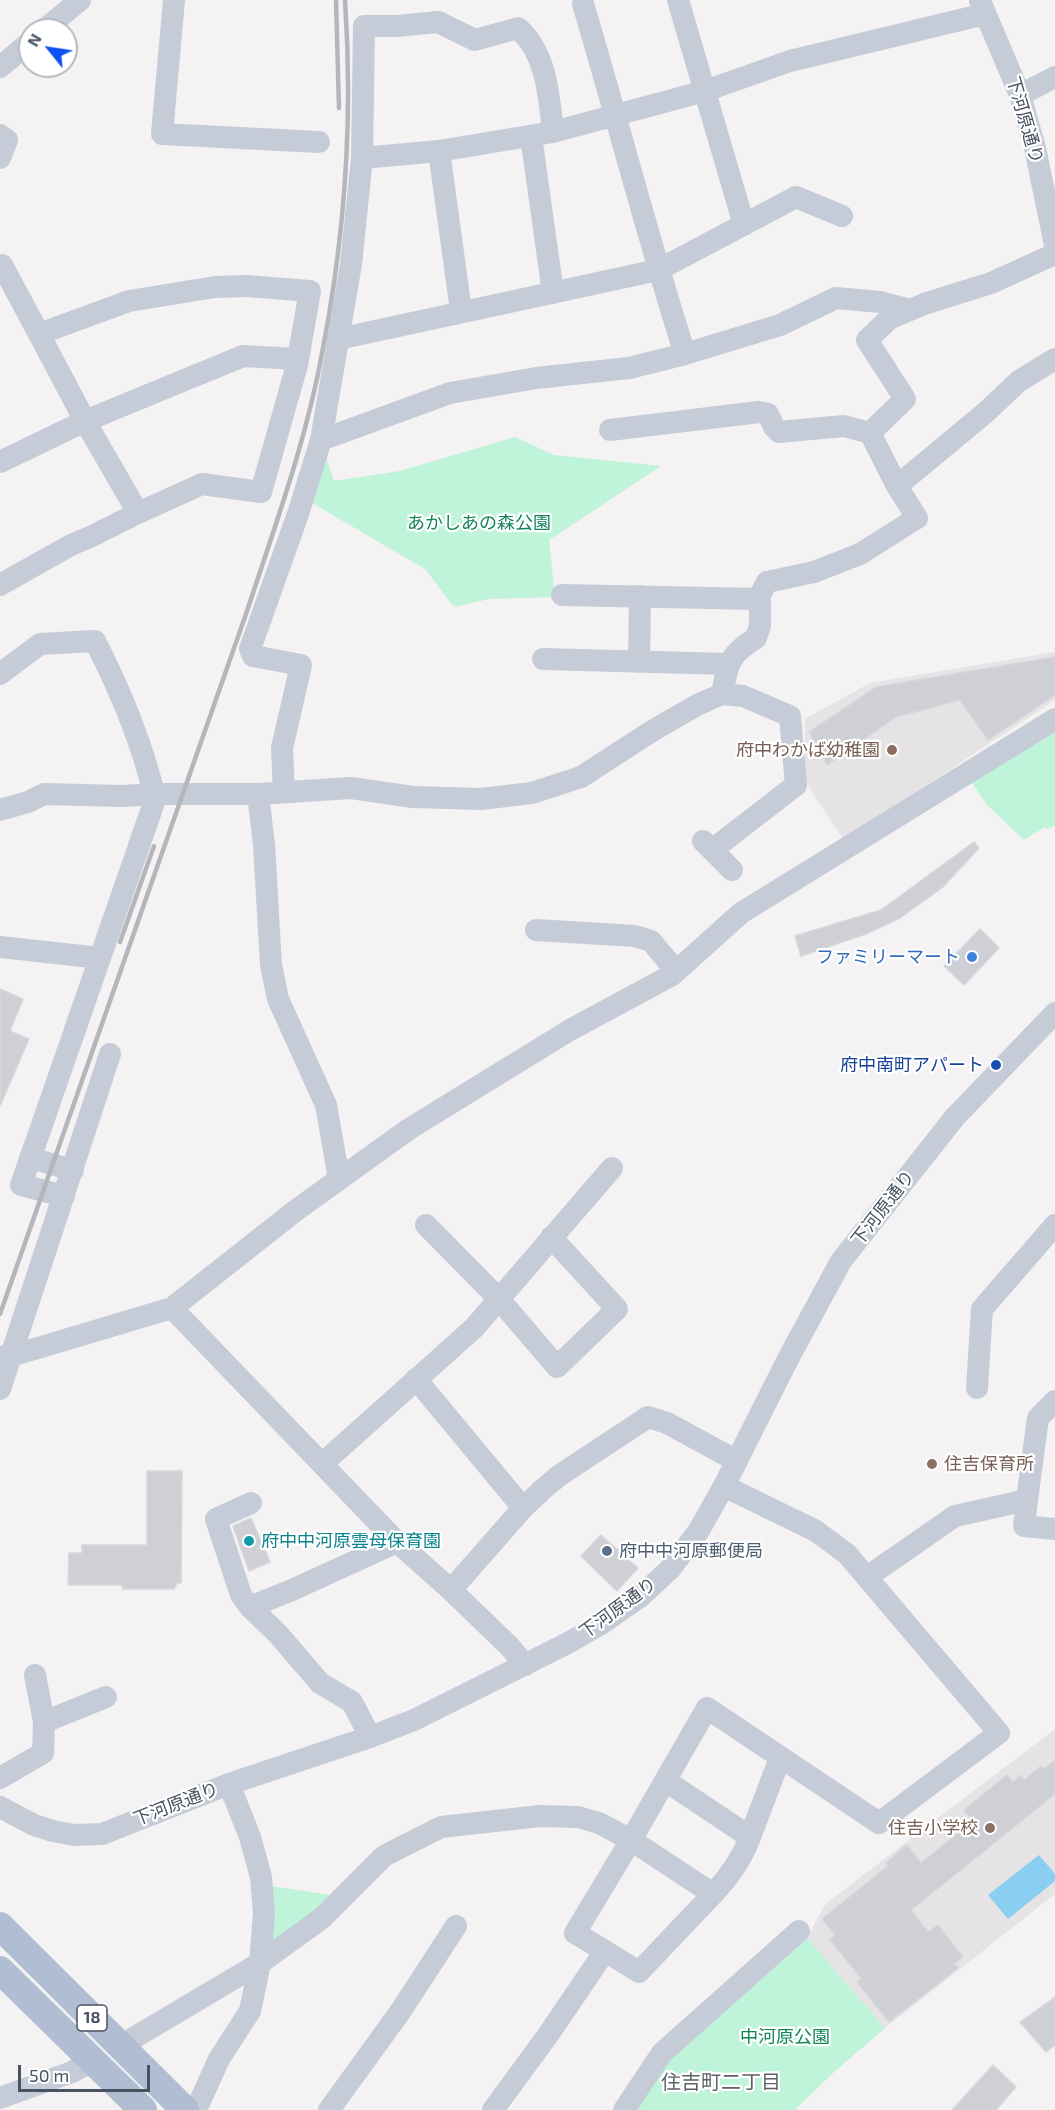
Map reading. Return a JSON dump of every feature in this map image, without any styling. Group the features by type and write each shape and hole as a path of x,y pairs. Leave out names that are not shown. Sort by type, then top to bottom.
{"main road":[{"name":"18","path":"0,1926 186,2110"},
{"name":"18","path":"0,1970 142,2110"}],"street":[{"path":"58,18 80,0"},
{"path":"174,0 162,134 319,142"},
{"path":"678,0 744,225"},
{"path":"584,2 658,270 685,354"},
{"path":"362,158 439,151 553,132 705,91 790,61 982,7"},
{"name":"下河原通り","path":"982,7 1020,95 1035,148 1055,244"},
{"path":"284,792 282,748 301,665 252,656 250,649 298,514 321,440 351,264 362,158 364,26 396,27 438,22 475,40 518,28 531,39 546,78 553,132"},
{"path":"0,67 18,52"},
{"path":"1020,95 1055,77"},
{"path":"0,135 7,140 0,158"},
{"path":"531,136 553,293"},
{"path":"439,151 461,312"},
{"path":"338,339 658,270 796,197 842,216"},
{"path":"870,434 905,399 867,340 889,319 991,283 1055,255"},
{"path":"1,264 85,421 138,513"},
{"path":"0,585 70,545 202,484 261,492 298,359 310,291 246,286 215,287 129,302 39,334"},
{"path":"321,440 450,393 536,378 629,368 685,354 780,325 836,298 880,302 910,310"},
{"path":"0,462 85,421 243,356 298,359"},
{"path":"897,486 985,413 1019,381 1055,359"},
{"path":"610,430 759,412 768,414 779,432 844,426 870,434 897,486 917,518 860,554 814,572 767,582 759,599 760,626 756,639 741,648 728,664 722,694"},
{"path":"562,595 759,599"},
{"path":"639,662 640,597"},
{"path":"0,674 40,644 95,641 107,664 147,766 155,794 21,1185 64,1197"},
{"path":"543,660 728,664"},
{"path":"0,810 28,802 44,794 122,796 258,794 351,788 413,797 481,799 532,794 581,777 652,731 697,705 722,694 743,696 790,716 796,785 707,845 732,870"},
{"path":"5,1357 172,1308 245,1249 409,1129 570,1030 672,975 741,913 1055,719"},
{"path":"258,794 264,845 271,965 278,999 326,1106 339,1179"},
{"path":"547,938 635,936 651,941 676,971"},
{"path":"0,947 100,958"},
{"name":"下河原通り","path":"0,1807 27,1822 53,1831 74,1835 102,1834 229,1784 414,1720 602,1624 641,1596 670,1569 698,1532 841,1261 955,1118 1055,1013"},
{"path":"0,1389 5,1357 64,1197 110,1054"},
{"path":"30,1158 73,1170"},
{"path":"322,1464 474,1328 612,1168"},
{"path":"426,1224 498,1299 557,1367 616,1309 551,1237"},
{"path":"977,1388 982,1309 1055,1226"},
{"path":"172,1308 397,1542 451,1590 510,1647 525,1665"},
{"path":"416,1379 523,1508"},
{"path":"1055,1401 1038,1418 1024,1526 1055,1529"},
{"path":"451,1590 523,1508 560,1475 648,1417 667,1423 737,1461"},
{"path":"724,1486 816,1531 847,1554 999,1733 879,1823 707,1708 632,1840 575,1934 639,1972 725,1881 743,1855 780,1758"},
{"path":"867,1577 955,1516 1027,1500"},
{"path":"251,1503 216,1519 241,1594 250,1607 278,1634 320,1683 352,1702 370,1737"},
{"path":"250,1607 397,1542"},
{"path":"0,1778 43,1753 44,1722 35,1675"},
{"path":"44,1722 106,1697"},
{"path":"666,1781 750,1837"},
{"path":"196,2110 219,2059 250,2011 260,1963 264,1912 261,1877 250,1837 229,1784"},
{"path":"120,2046 260,1963 322,1918 384,1857 441,1827 540,1816 578,1817 599,1823 632,1840 713,1894"},
{"path":"329,2110 400,2012 456,1926"},
{"path":"624,2110 662,2053 799,1932"},
{"path":"493,2110 605,1951"},
{"path":"0,2098 72,2072 92,2061"}],"shaded area":[{"name":"府中わかば幼稚園","path":"1055,652 1055,700 844,840 805,781 805,719 870,683"},
{"name":"住吉小学校","path":"1055,1729 1055,1894 885,2028 807,1938 825,1904"}],"green space":[{"name":"あかしあの森公園","path":"515,437 554,455 661,466 549,540 555,597 489,599 454,607 425,569 307,500 325,454 334,481 400,471"},
{"path":"1055,717 1055,826 1047,829 1045,827 1024,840 986,804 972,783"},
{"path":"264,1885 338,1896 263,1948"},
{"name":"中河原公園","path":"807,1938 885,2028 795,2110 636,2110 668,2060"}],"water":[{"path":"1039,1855 1055,1874 1055,1881 1008,1919 988,1895"}],"building":[{"path":"1055,657 1055,695 988,740 960,700 896,717 827,765 809,732 876,687"},
{"path":"974,842 979,848 943,887 900,918 866,934 801,956 795,936 881,910"},
{"name":"ファミリーマート","path":"980,929 999,948 964,985 944,966"},
{"path":"0,989 23,999 10,1031 29,1039 0,1106"},
{"path":"147,1471 182,1471 181,1583 177,1583 174,1589 123,1589 122,1585 68,1585 69,1553 82,1553 82,1545 147,1545"},
{"name":"府中中河原雲母保育園","path":"251,1518 270,1562 249,1571 233,1526"},
{"path":"601,1535 638,1568 617,1591 581,1556"},
{"path":"1055,1760 1055,1794 911,1910 928,1932 938,1925 963,1957 954,1964 958,1968 889,2022 857,1982 861,1978 830,1940 835,1935 822,1919 888,1866 886,1863 907,1845 921,1863 973,1821 964,1810 1007,1775 1013,1782 1021,1775 1024,1780 1041,1766 1045,1768"},
{"path":"1055,1997 1055,2045 1046,2052 1020,2022"},
{"path":"993,2065 1016,2087 996,2110 952,2110"}],"railway":[{"path":"336,0 339,108"},
{"path":"0,1314 246,614 308,416 331,305 342,218 348,87 345,0"},
{"path":"120,942 154,846"}],"place":[{"name":"府中わかば幼稚園","path":"892,750"},
{"name":"ファミリーマート","path":"972,957"},
{"name":"府中南町アパート","path":"996,1065"},
{"name":"住吉保育所","path":"932,1464"},
{"name":"府中中河原雲母保育園","path":"249,1541"},
{"name":"府中中河原郵便局","path":"607,1551"},
{"name":"住吉小学校","path":"990,1828"}],"district":[{"name":"住吉町二丁目","path":"721,2082"}]}
